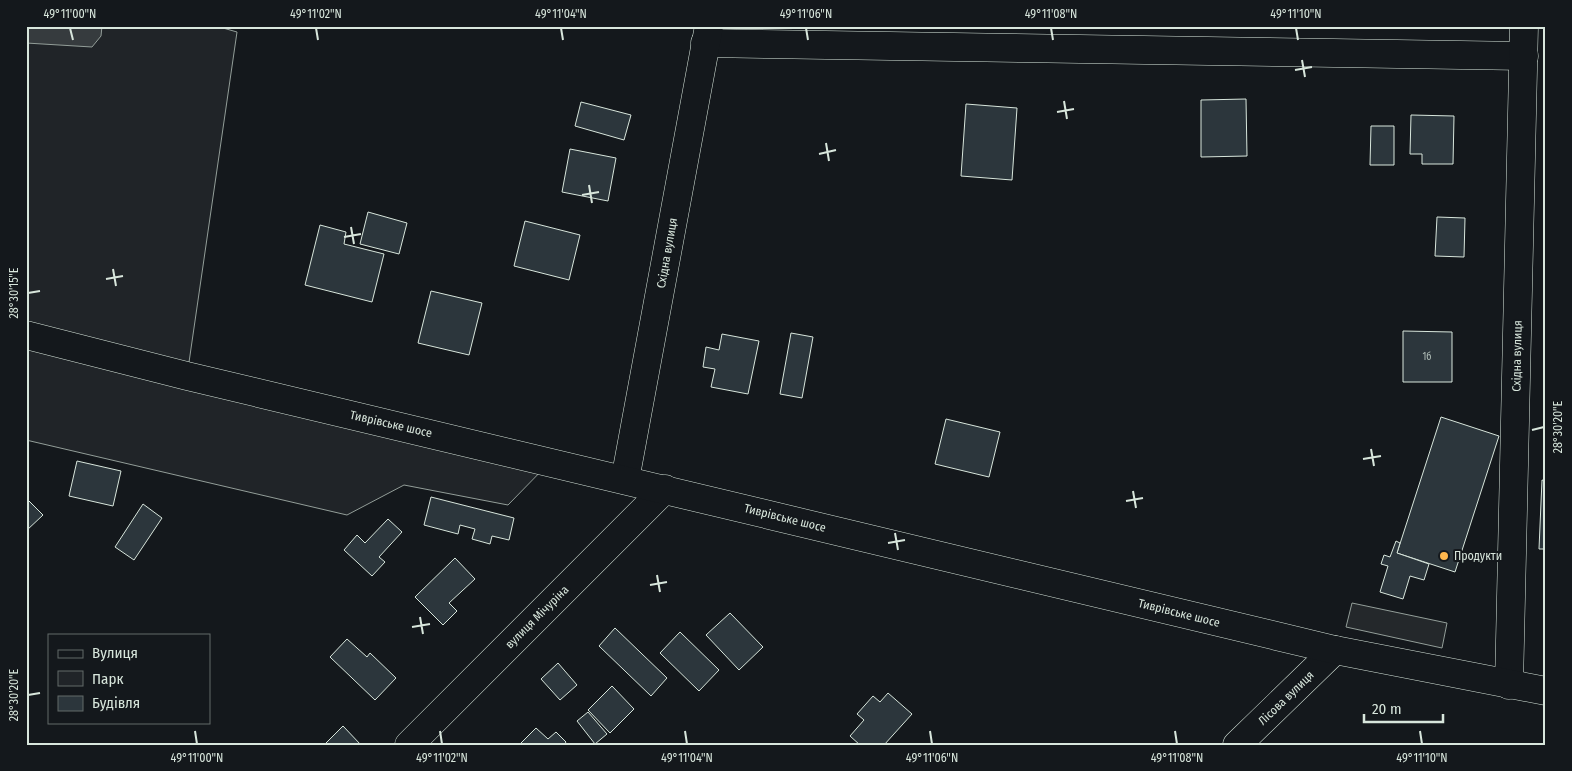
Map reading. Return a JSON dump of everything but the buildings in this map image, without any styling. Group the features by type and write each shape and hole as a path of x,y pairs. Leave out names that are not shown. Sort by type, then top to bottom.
{"street":[{"name":"Східна вулиця","path":"1509,685 1524,26"},
{"name":"Східна вулиця","path":"625,480 707,35"},
{"path":"707,35 1524,56"},
{"name":"Тиврівське шосе","path":"26,335 187,376 1335,650 1546,691"},
{"name":"вулиця Мічуріна","path":"409,745 665,490"},
{"name":"Лісова вулиця","path":"1237,745 1335,650"}],"green space":[{"path":"26,26 216,26 237,32 187,376 550,462 508,505 404,485 347,515 26,440"}],"shaded area":[{"path":"26,26 102,26 101,36 92,47 26,43"},
{"path":"1352,603 1447,623 1442,648 1346,627"}],"place":[{"name":"Продукти","path":"1444,556"}]}
